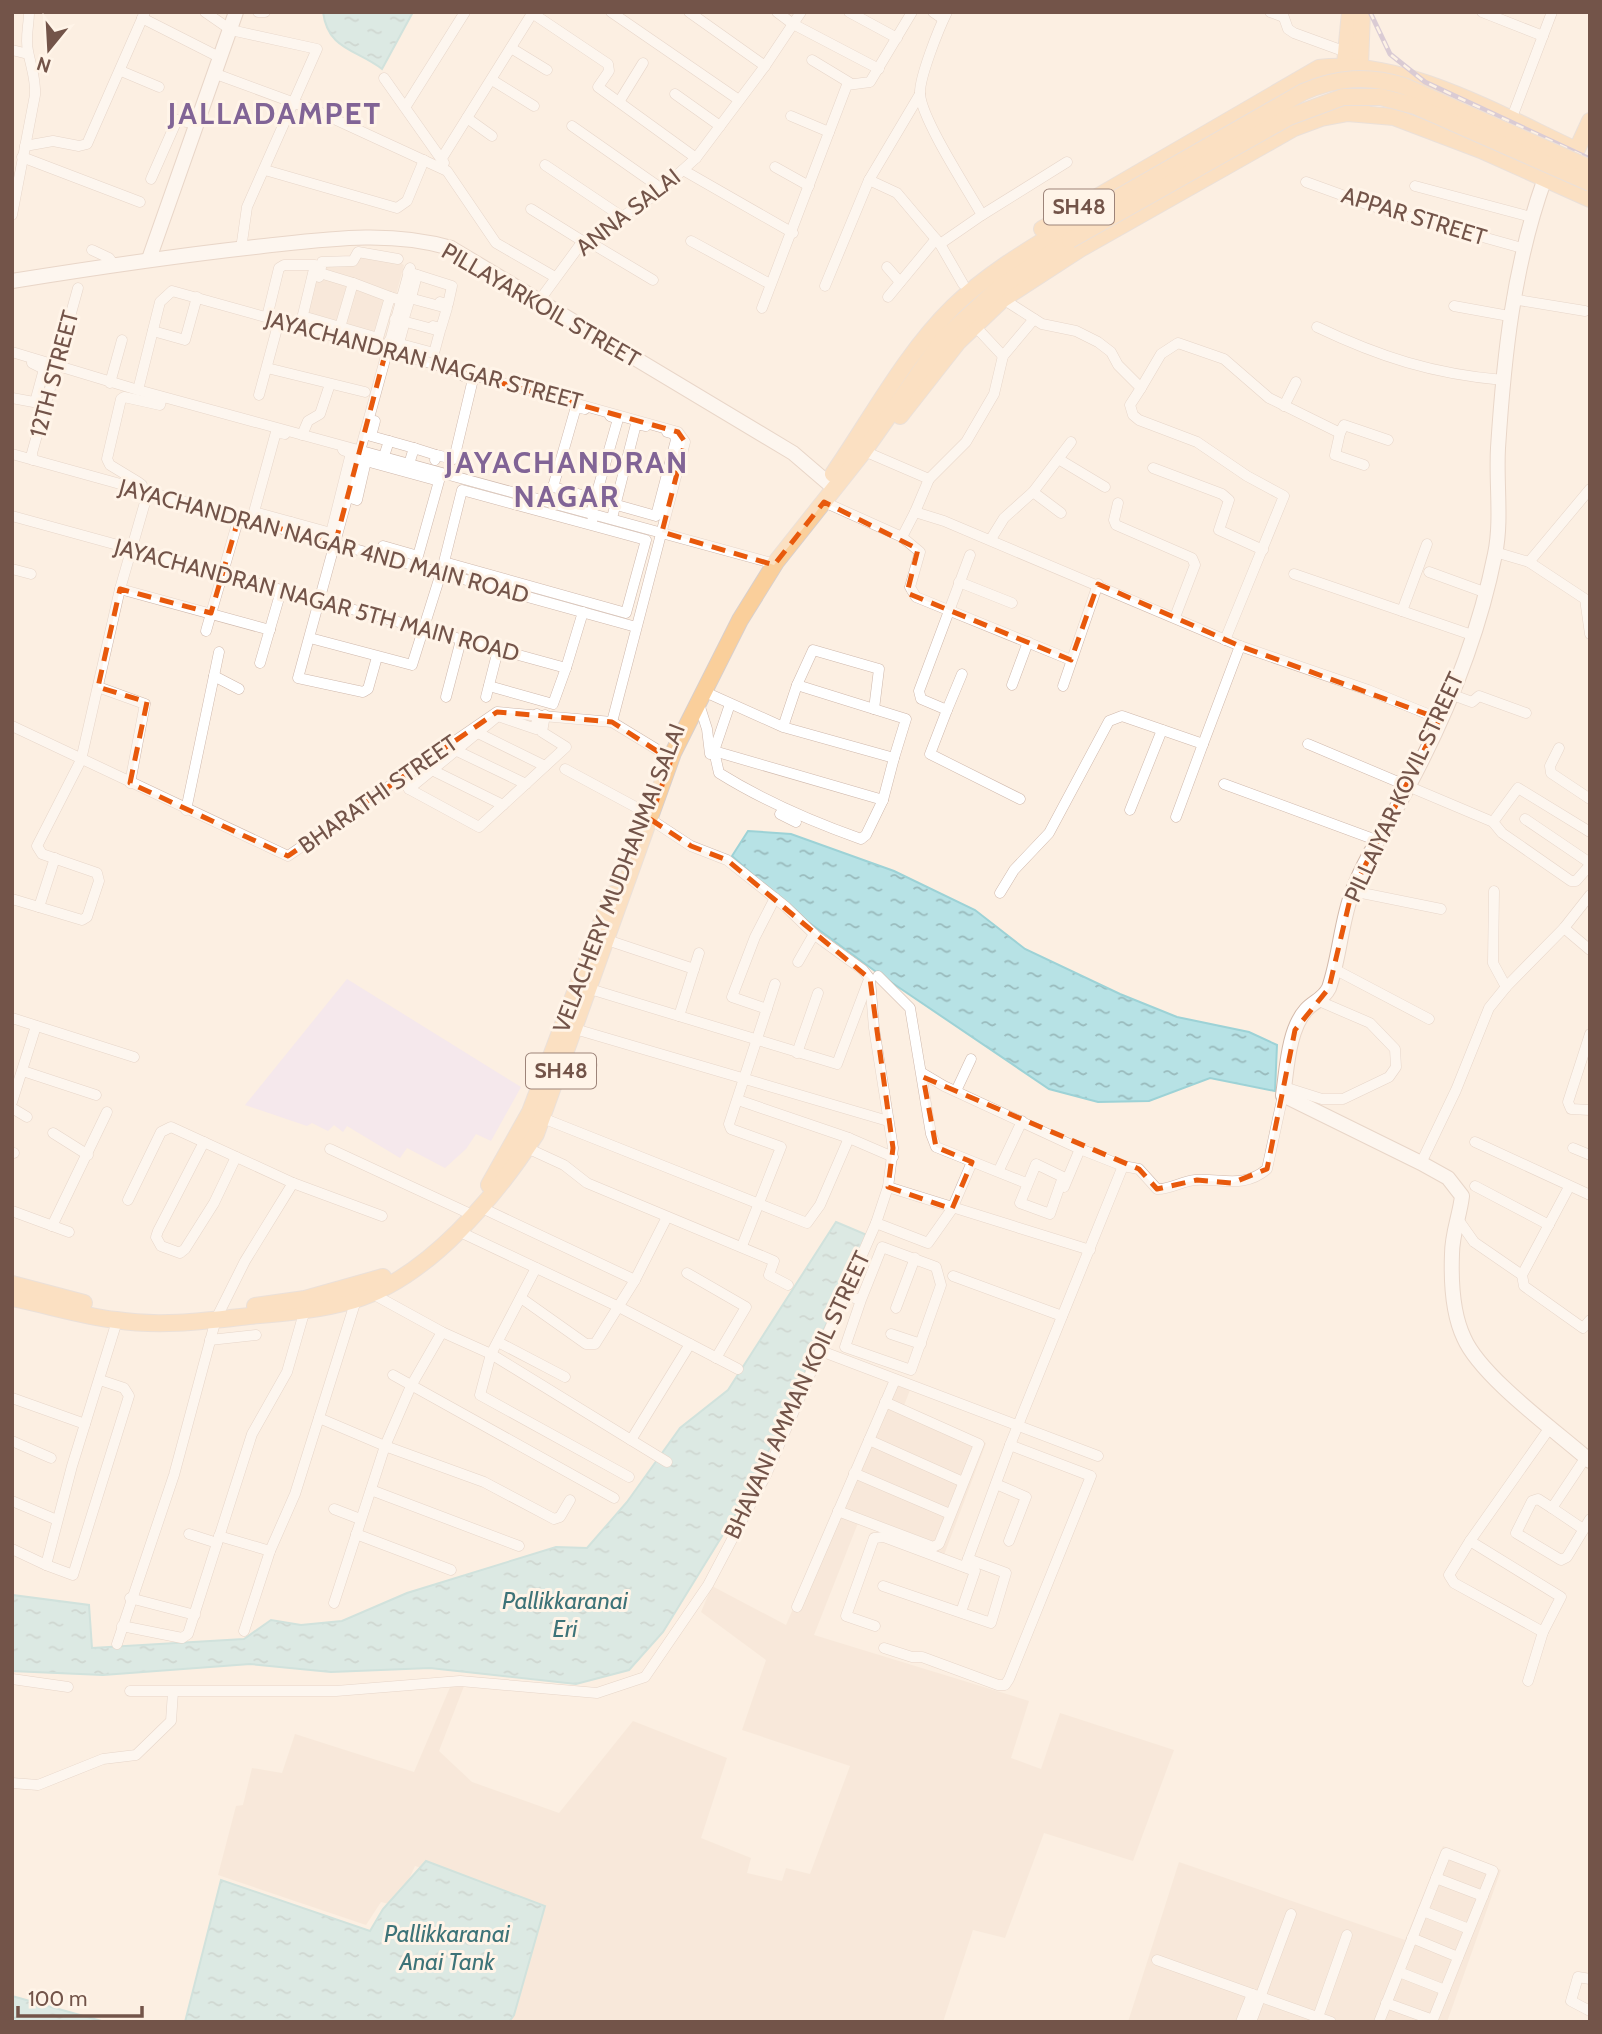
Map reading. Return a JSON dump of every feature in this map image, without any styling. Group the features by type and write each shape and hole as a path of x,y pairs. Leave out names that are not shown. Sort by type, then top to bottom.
{"main road":[{"path":"1350,12 1350,61 1355,113"},
{"path":"1350,61 1363,12"},
{"name":"SH48","path":"871,419 873,404 880,389 909,345 929,318 963,284 1038,232 1319,68 1350,61 1385,69 1511,120 1576,150"},
{"path":"844,468 869,444 916,374 952,330 999,288 1066,234 1303,92 1343,79 1387,81 1404,86 1590,167 1580,190"},
{"path":"844,468 871,419 917,350 954,307 1004,266 1289,117 1343,97 1381,97 1415,106 1580,190"},
{"path":"1440,134 1456,97"},
{"name":"SH48","path":"869,444 884,435 974,325 1003,299 1080,249 1294,128 1321,118 1355,113 1394,117 1580,190"},
{"path":"1580,190 1576,150 1590,121"},
{"name":"VELACHERY MUDHANMAI SALAI","path":"12,1298 117,1321 170,1323 364,1296 413,1268 482,1208 505,1181 527,1148 536,1115 667,757 736,618 768,562 828,483 844,468"},
{"name":"VELACHERY MUDHANMAI SALAI","path":"667,757 702,698 736,618 824,502 844,468"},
{"name":"VELACHERY MUDHANMAI SALAI","path":"306,1305 375,1281 413,1258 466,1212 496,1177 536,1115 566,1056 607,940 646,815"},
{"name":"VELACHERY MUDHANMAI SALAI","path":"12,1284 117,1311 219,1315"}],"street":[{"path":"205,12 231,30 316,48 243,219 241,249"},
{"path":"149,259 236,12"},
{"path":"258,12 265,12"},
{"path":"406,106 465,12"},
{"path":"611,12 739,100"},
{"path":"690,12 765,66"},
{"path":"777,12 793,24 878,69"},
{"name":"ANNA SALAI","path":"539,301 585,241 662,188 696,158 765,66 801,12"},
{"path":"849,12 897,38"},
{"path":"812,60 850,83 867,83 912,12"},
{"path":"825,286 869,180 920,94 937,32 945,16 933,12"},
{"path":"1270,12 1282,14 1294,33 1350,61"},
{"path":"1482,12 1543,36"},
{"path":"1511,120 1552,12"},
{"path":"442,158 533,13 609,65 597,86 696,158"},
{"path":"12,215 36,86 28,54 25,26 28,14"},
{"path":"24,151 53,141 79,146 87,144 144,15 221,58"},
{"path":"512,48 547,70"},
{"path":"12,50 28,54"},
{"path":"619,102 643,63"},
{"path":"121,71 159,87"},
{"path":"216,74 294,103 447,171"},
{"path":"384,78 442,158 447,171 496,243 555,277"},
{"path":"492,80 534,106"},
{"path":"762,308 850,83"},
{"path":"675,94 720,126"},
{"path":"920,94 939,140 982,215"},
{"path":"791,116 829,132"},
{"path":"467,118 492,136"},
{"path":"151,179 177,120 197,124"},
{"path":"572,126 662,188"},
{"path":"24,151 140,202"},
{"path":"265,170 397,208 407,201 424,160"},
{"path":"888,297 938,241 1067,162"},
{"path":"545,165 621,216"},
{"path":"775,167 808,186"},
{"path":"683,170 793,233"},
{"name":"PILLAIYAR KOVIL STREET","path":"1284,1091 1295,1030 1306,1010 1325,997 1336,970 1352,891 1376,840 1408,787 1440,719 1472,635 1495,552 1503,380 1509,316 1522,248 1545,178"},
{"path":"869,180 897,193 938,241 963,284"},
{"name":"APPAR STREET","path":"1306,182 1372,205 1522,248"},
{"path":"1415,186 1531,217"},
{"path":"531,209 653,280"},
{"name":"PILLAYARKOIL STREET","path":"12,281 149,259 335,238 392,236 425,240 451,248 793,453 828,483"},
{"path":"691,241 770,284"},
{"path":"92,250 109,258 114,265"},
{"path":"305,325 321,262 354,261 358,252 398,259"},
{"path":"267,317 279,268 284,265 315,265 305,325"},
{"path":"887,267 900,282"},
{"path":"353,284 338,332 378,338 403,296 412,271 452,286 448,304 403,296"},
{"path":"320,272 353,284 447,308 441,328 400,318"},
{"name":"12TH STREET","path":"33,460 32,453 42,406 78,288"},
{"name":"JAYACHANDRAN NAGAR STREET","path":"138,390 160,302 168,292 178,291 279,321 392,345 678,432 685,442 612,722"},
{"path":"377,657 368,689 360,693 298,678 360,450 400,318 403,296"},
{"path":"153,331 185,340 197,297"},
{"path":"1003,299 1051,327 1076,331 1098,342 1111,352 1118,365 1142,387"},
{"path":"1512,299 1585,311"},
{"path":"1454,306 1509,316"},
{"path":"392,345 434,353 440,331 400,318"},
{"path":"902,537 929,479 966,442 994,394 1003,356 1034,318"},
{"path":"259,395 279,321"},
{"path":"974,325 1003,356"},
{"path":"1317,327 1398,362 1455,376 1503,380"},
{"path":"110,383 122,340"},
{"path":"1225,640 1282,506 1283,492 1247,476 1197,442 1139,420 1130,410 1130,405 1161,354 1178,343 1224,359 1269,398 1340,433"},
{"path":"12,352 57,364 110,383 768,562"},
{"path":"391,356 473,379 454,459 389,441 371,436 391,356"},
{"path":"12,358 44,369 42,406"},
{"path":"267,368 365,392"},
{"path":"1284,406 1296,382"},
{"path":"302,435 308,421 320,415 330,384"},
{"path":"12,899 82,920 87,917 99,876 93,870 42,854 37,846 81,760 120,589 134,549 144,491 142,485 110,465 106,453 121,399 124,397 160,405 162,397"},
{"path":"12,398 42,406"},
{"path":"12,403 42,406"},
{"path":"591,525 595,500 618,419 576,407 553,487 595,500 615,505 656,516 676,440 674,434 636,424 633,434 615,505 612,518"},
{"path":"1364,465 1335,455 1344,425 1388,440"},
{"path":"614,429 633,434"},
{"path":"276,432 351,453 331,533 290,527 254,512 276,432"},
{"path":"384,456 389,441"},
{"path":"991,539 1004,518 1033,492 1060,460 1071,442"},
{"path":"869,444 929,479"},
{"path":"409,464 414,448"},
{"name":"JAYACHANDRAN NAGAR 4ND MAIN ROAD","path":"12,454 239,517 290,527 335,544 636,627"},
{"path":"433,470 436,455"},
{"path":"1060,460 1105,487"},
{"path":"348,497 357,500 366,461 439,481 418,556 383,546 380,556"},
{"path":"1153,467 1222,494 1229,500 1219,530 1263,550"},
{"path":"1528,562 1590,489"},
{"path":"462,490 591,525 646,540 626,613 444,562 462,490"},
{"path":"1033,492 1061,513"},
{"path":"515,504 517,493"},
{"path":"824,502 902,537 920,552 911,583 912,593 1071,660"},
{"path":"1118,503 1114,520 1116,525 1192,558 1195,565 1175,617"},
{"path":"915,512 991,539 1240,646 1368,690 1440,719"},
{"name":"JAYACHANDRAN NAGAR 5TH MAIN ROAD","path":"12,516 566,668"},
{"path":"206,631 239,517"},
{"path":"1402,611 1427,544"},
{"path":"1495,552 1528,562 1587,594 1590,634"},
{"path":"947,710 921,699 919,691 970,555"},
{"path":"12,569 31,574"},
{"path":"1429,572 1484,592"},
{"path":"310,638 412,665 441,573"},
{"path":"1294,574 1472,635"},
{"path":"959,582 1012,603"},
{"path":"1063,686 1098,584"},
{"path":"120,589 270,630"},
{"path":"260,663 281,591"},
{"path":"498,650 488,692 553,704 583,612"},
{"path":"446,697 461,640"},
{"path":"1012,685 1028,642"},
{"path":"1176,817 1240,646"},
{"path":"783,727 797,685 813,650 879,669 874,709"},
{"path":"186,810 219,652"},
{"path":"962,674 930,754 1020,799"},
{"path":"214,676 239,689"},
{"path":"730,704 714,751 719,773 756,796 811,822 861,839 865,837 883,800 906,719 797,685"},
{"path":"98,687 145,704 130,783"},
{"path":"1450,694 1472,702 1478,696 1526,713"},
{"path":"796,822 715,777 702,698 730,704 783,727 894,758"},
{"name":"BHARATHI STREET","path":"12,726 288,856 401,778 451,748 497,712 612,722 667,757"},
{"path":"539,730 541,715"},
{"path":"401,778 409,789 479,827 566,747 539,730 498,716 478,733 451,748 409,789"},
{"path":"1000,893 1013,870 1049,833 1109,721 1122,716 1203,744"},
{"path":"1130,810 1162,730"},
{"path":"478,733 545,766"},
{"path":"1308,744 1493,822 1502,833 1572,881 1576,881 1590,864 1525,819"},
{"path":"451,748 526,784"},
{"path":"1559,748 1550,766 1551,773 1590,799"},
{"path":"714,751 883,800"},
{"path":"565,769 646,815 691,846 727,860 775,898 814,934 910,1007 931,1134 936,1147 1026,1183"},
{"path":"436,772 503,805"},
{"path":"1224,784 1376,840"},
{"path":"1493,822 1518,788 1590,832"},
{"path":"39,907 55,858"},
{"path":"1352,891 1441,909"},
{"path":"1494,891 1493,963 1506,987"},
{"path":"1421,1163 1468,1063 1480,1027 1506,987 1564,928 1590,895"},
{"path":"767,1009 732,998 755,937 775,898"},
{"path":"1564,928 1590,950"},
{"path":"798,962 814,934"},
{"path":"607,940 694,970"},
{"path":"679,1016 699,953"},
{"path":"1336,970 1429,1018"},
{"path":"590,989 837,1064 874,977"},
{"name":"BHAVANI AMMAN KOIL STREET","path":"130,1691 336,1691 460,1681 597,1693 645,1677 708,1585 766,1475 876,1223 888,1187 893,1157 874,977"},
{"path":"742,1245 781,1147 731,1129 729,1124 775,985"},
{"path":"797,1053 818,993"},
{"path":"1284,1091 1322,1099 1343,1099 1389,1077 1396,1067 1395,1049 1370,1023 1319,1001"},
{"path":"12,1018 134,1057"},
{"path":"12,1102 36,1026"},
{"path":"575,1029 888,1121"},
{"path":"1590,1034 1568,1102 1571,1110 1590,1110"},
{"path":"566,1056 592,1065"},
{"path":"956,1091 971,1059"},
{"path":"23,1071 96,1095"},
{"path":"922,1073 1080,1149 1123,1167 1139,1169 1157,1189 1197,1180 1232,1183 1260,1175 1266,1169 1284,1091"},
{"path":"1284,1091 1448,1178 1461,1191 1452,1238 1452,1271 1456,1315 1463,1337 1476,1356 1517,1399 1588,1459 1552,1508"},
{"path":"737,1100 849,1138 893,1157"},
{"path":"12,1108 27,1117"},
{"path":"52,1226 107,1112"},
{"path":"536,1115 804,1223 812,1220 849,1138"},
{"path":"999,1170 1022,1121"},
{"path":"128,1200 161,1132 166,1128 382,1216"},
{"path":"52,1133 88,1155"},
{"path":"204,1142 158,1231 156,1237 161,1246 180,1253 185,1249 214,1203 236,1157"},
{"path":"1475,1142 1590,1195"},
{"path":"527,1148 564,1165 587,1183 742,1245 774,1261 769,1275 788,1285"},
{"path":"330,1149 466,1212"},
{"path":"1044,1235 1080,1149"},
{"path":"1573,1149 1590,1155"},
{"path":"876,1223 926,1243 933,1240 952,1209 972,1162"},
{"path":"1036,1164 1063,1175 1050,1214 1020,1203 1026,1183 1036,1164"},
{"path":"967,1563 1010,1445 1123,1167"},
{"path":"117,1644 130,1598 174,1475 219,1315 293,1182"},
{"path":"1475,1186 1549,1225"},
{"path":"888,1187 1090,1250"},
{"path":"1569,1187 1522,1275 1524,1286 1583,1328 1590,1320"},
{"path":"482,1208 635,1280"},
{"path":"12,1211 69,1232"},
{"path":"521,1298 591,1345 598,1340 619,1307 667,1217"},
{"path":"1457,1218 1474,1242 1522,1275"},
{"path":"458,1231 619,1307 738,1370"},
{"path":"881,1248 936,1267 941,1279 911,1370 845,1348 862,1300 881,1248"},
{"path":"896,1308 915,1258"},
{"path":"536,1268 491,1354 480,1395 629,1477"},
{"path":"687,1273 746,1307 716,1358"},
{"path":"953,1276 1062,1316"},
{"path":"845,1294 862,1300"},
{"path":"244,1631 270,1551 295,1494 319,1418 364,1296 491,1354 667,1462"},
{"path":"122,1626 183,1638 188,1634 252,1434 287,1371 306,1305"},
{"path":"46,1565 117,1321"},
{"path":"334,1602 385,1446 411,1386 442,1332"},
{"path":"891,1334 921,1344"},
{"path":"210,1340 256,1335"},
{"path":"498,1342 565,1377"},
{"path":"631,1440 690,1344"},
{"path":"821,1351 1098,1456"},
{"path":"874,1372 878,1360"},
{"path":"393,1375 614,1498"},
{"path":"12,1549 73,1575 129,1396 124,1388 100,1380"},
{"path":"797,1607 895,1380"},
{"path":"12,1398 85,1424"},
{"path":"838,1511 933,1547 939,1544 979,1448 977,1441 885,1402"},
{"path":"319,1418 385,1446 484,1482 554,1519 559,1517 570,1500"},
{"path":"1543,1632 1454,1583 1449,1575 1450,1569 1551,1426"},
{"path":"869,1440 963,1482"},
{"path":"12,1441 51,1458"},
{"path":"884,1648 912,1657 922,1657 998,1685 1005,1685 1009,1679 1091,1476 1010,1445"},
{"path":"855,1473 950,1514"},
{"path":"996,1484 1026,1497 1009,1541"},
{"path":"372,1490 519,1546"},
{"path":"1534,1498 1552,1508 1587,1524 1567,1557 1561,1560 1516,1533 1517,1525 1534,1498"},
{"path":"12,1501 57,1520"},
{"path":"334,1509 360,1519"},
{"path":"189,1534 270,1551"},
{"path":"356,1534 451,1570"},
{"path":"875,1626 846,1616 874,1538 884,1537 1006,1573 991,1623 883,1586"},
{"path":"1470,1541 1561,1597 1543,1632 1528,1681"},
{"path":"961,1612 975,1570 967,1563"},
{"path":"130,1598 194,1615"},
{"path":"12,1679 68,1687"},
{"path":"12,1783 38,1786 103,1759 136,1755 171,1721 173,1692"},
{"path":"1379,2022 1386,2003 1446,1853 1493,1871 1432,2021 1386,2003"},
{"path":"1436,1878 1483,1896"},
{"path":"1423,1911 1469,1929"},
{"path":"1241,2022 1256,1995 1291,1914"},
{"path":"1157,1960 1326,2020 1347,1935"},
{"path":"1412,1938 1458,1957"},
{"path":"1399,1972 1445,1990"},
{"path":"1590,1979 1578,1977 1572,2001 1590,2011"},
{"path":"1251,2022 1256,1995"}],"highlighted area":[{"path":"386,351 678,432 685,442 662,532 774,565 824,502 918,549 907,593 1071,660 1098,584 1240,646 1440,719 1352,891 1329,988 1295,1030 1267,1169 1232,1183 1197,1180 1157,1189 1139,1169 923,1077 936,1147 972,1162 952,1209 888,1187 893,1148 870,979 727,860 691,846 650,819 671,760 612,722 497,712 288,856 130,783 147,702 98,687 120,589 211,613 239,517 335,544"}],"shaded area":[{"path":"368,257 394,260 404,265 382,347 303,324 320,263"},
{"path":"347,979 521,1087 491,1141 476,1134 466,1149 445,1168 407,1148 400,1158 347,1126 343,1132 334,1125 328,1131 312,1123 307,1126 245,1105"},
{"path":"890,1383 910,1390 903,1408 986,1443 944,1555 858,1523 814,1635 1029,1701 1011,1758 1041,1769 1060,1713 1174,1750 1133,1861 1044,1833 1005,1938 973,1930 943,2022 513,2022 504,2019 425,1869 415,1866 397,1906 381,1902 366,1925 218,1875 236,1806 243,1805 252,1768 282,1773 295,1734 414,1772 451,1685 464,1686 439,1751 472,1782 559,1813 633,1721 727,1758 701,1838 751,1858 747,1873 782,1881 786,1868 810,1874 850,1766 742,1730 766,1660 701,1612 712,1586 786,1625"},
{"path":"1443,1846 1501,1870 1447,2022 1128,2022 1179,1862 1405,1940"}],"water":[{"path":"323,12 413,12 382,69 337,41 326,25"},
{"path":"748,831 791,834 894,871 975,910 1025,949 1120,994 1177,1017 1249,1032 1277,1045 1275,1091 1210,1078 1149,1101 1098,1102 1049,1089 879,974 796,913 732,856"},
{"name":"Pallikkaranai Eri","path":"836,1222 867,1235 751,1489 663,1632 629,1670 576,1684 430,1668 331,1672 250,1664 103,1675 12,1671 12,1595 89,1605 92,1648 244,1639 271,1620 301,1625 342,1621 407,1593 556,1547 587,1548 627,1502 680,1428 728,1390"},
{"name":"Pallikkaranai Anai Tank","path":"426,1861 545,1906 514,2015 509,2022 185,2022 221,1880 370,1931 383,1909"},
{"path":"12,1996 105,2022 12,2022"}],"railway":[{"path":"1370,12 1390,54 1425,82 1590,159"}],"district":[{"name":"JALLADAMPET","path":"275,114"},
{"name":"JAYACHANDRAN NAGAR","path":"567,480"}]}
